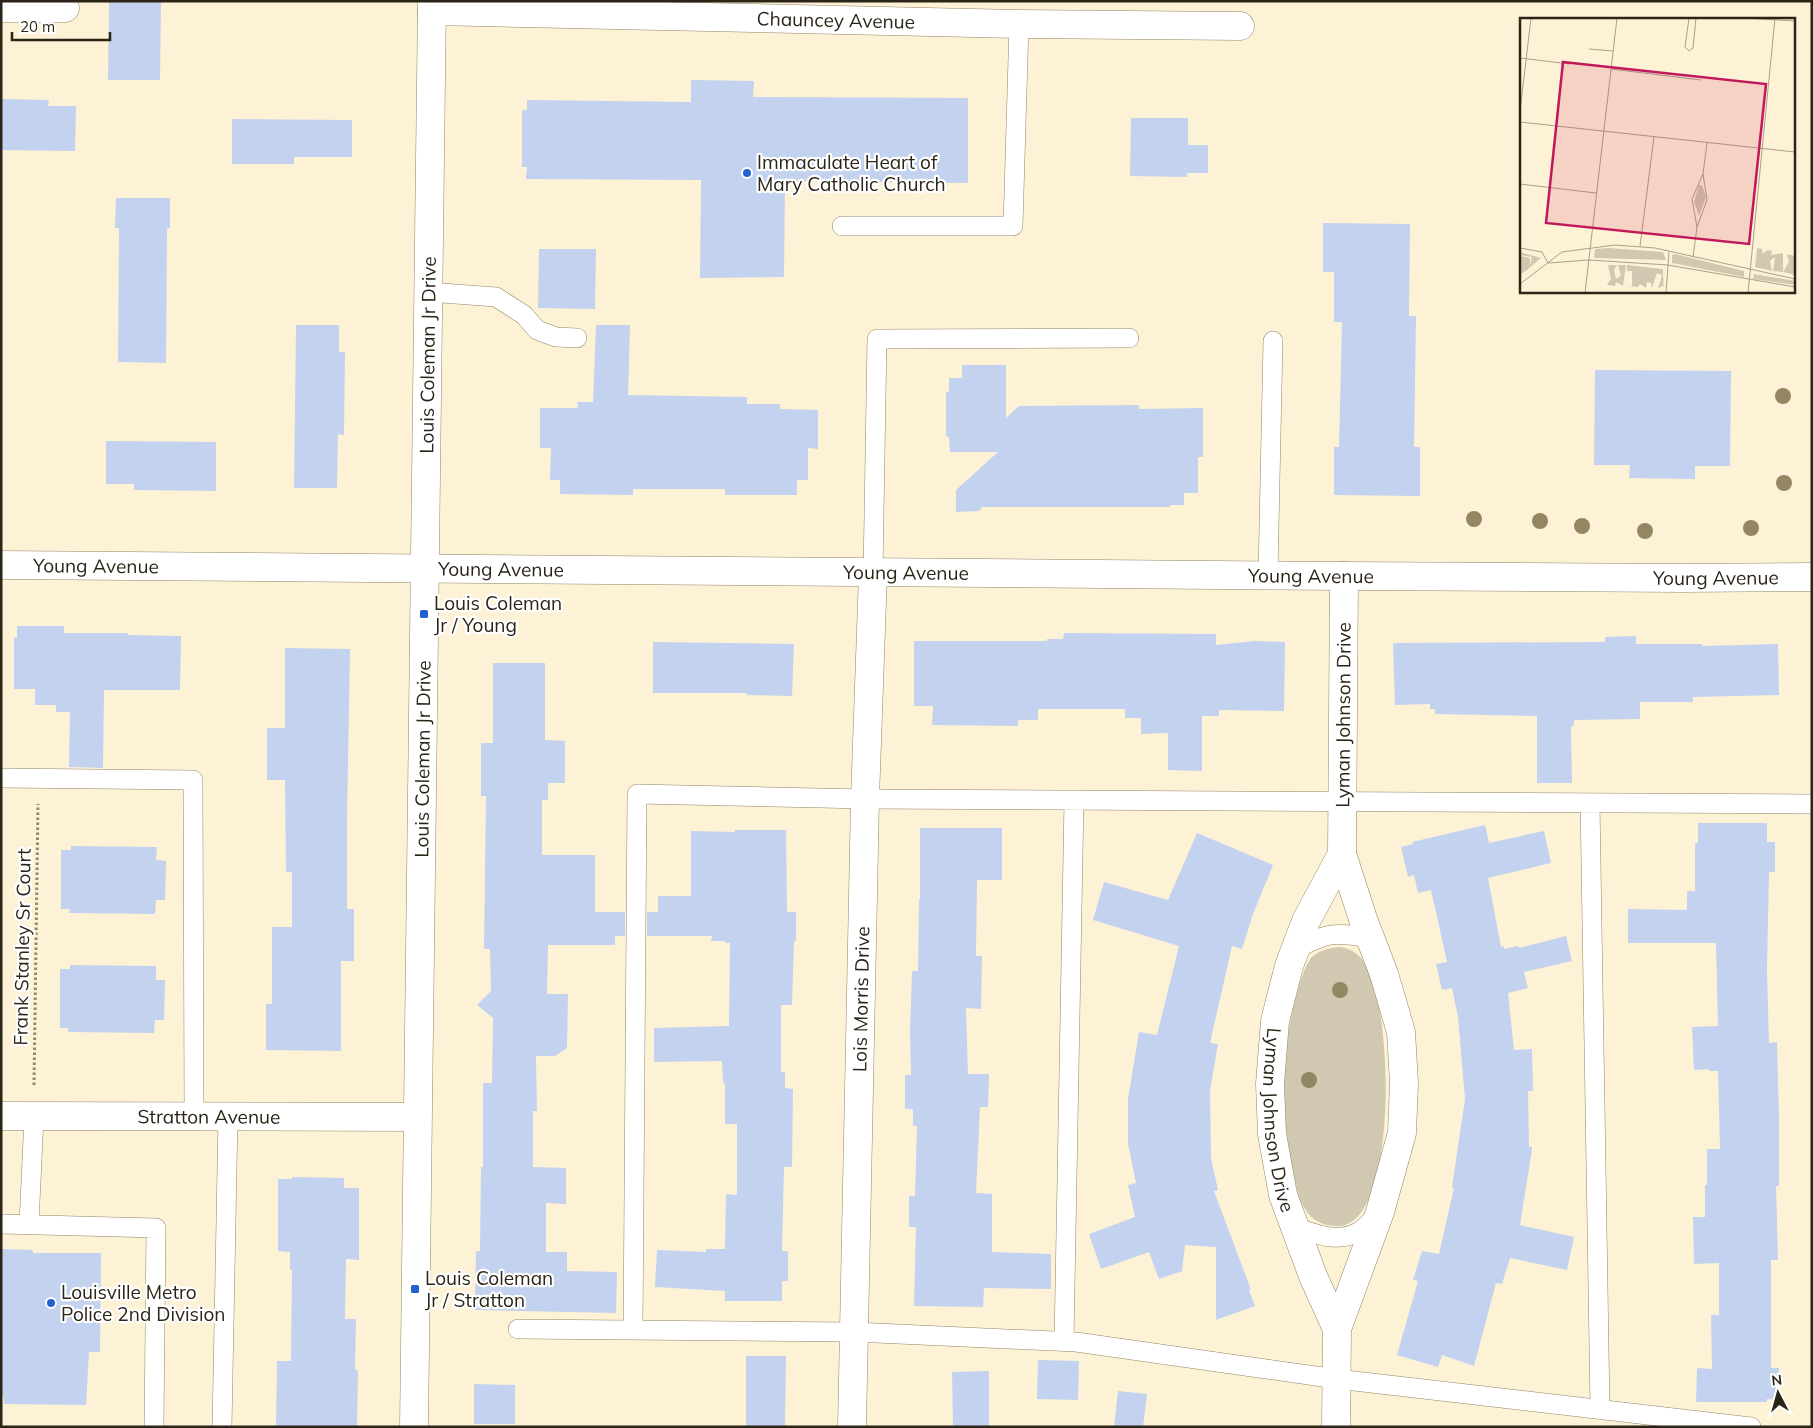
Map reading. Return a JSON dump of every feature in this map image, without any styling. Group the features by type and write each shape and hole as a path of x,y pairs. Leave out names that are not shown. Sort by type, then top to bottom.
{"street":[{"name":"Chauncey Avenue","path":"432,6 1019,24 1240,26"},
{"name":"Louis Coleman Jr Drive","path":"414,1427 432,6"},
{"path":"1,8 65,8"},
{"name":"Young Avenue","path":"1,564 873,573 1672,578 1812,576"},
{"name":"Lois Morris Drive","path":"852,1427 865,799 873,573"},
{"name":"Lyman Johnson Drive","path":"1336,1427 1336,1330 1380,1212 1402,1133 1404,1083 1401,1032 1384,974 1362,919 1342,854 1344,576"},
{"name":"Lyman Johnson Drive","path":"1336,1330 1313,1276 1283,1195 1272,1134 1270,1084 1275,1021 1289,966 1306,921 1342,854"},
{"name":"Stratton Avenue","path":"1,1116 417,1117"}],"lane":[{"path":"842,226 1013,226 1019,24"},
{"path":"428,292 496,298 524,315 537,330 556,337 577,338"},
{"path":"873,573 877,339 1129,338"},
{"path":"1268,574 1273,341"},
{"path":"1,778 193,780 194,1117"},
{"path":"633,1329 637,794 865,799 1812,804"},
{"path":"1064,1341 1074,800"},
{"path":"1590,803 1600,1408"},
{"path":"1296,949 1319,936 1341,933 1370,938"},
{"path":"29,1224 34,1117"},
{"path":"222,1427 228,1117"},
{"path":"1295,1227 1326,1237 1343,1237 1359,1231 1380,1212"},
{"path":"1,1224 156,1228 154,1427"},
{"path":"518,1329 854,1332 1064,1341 1336,1378 1751,1427"}],"path":[{"name":"Frank Stanley Sr Court","path":"34,1117 38,779"}],"shaded area":[{"path":"1339,947 1346,948 1359,956 1364,962 1374,984 1381,1018 1385,1060 1385,1106 1382,1150 1373,1188 1359,1215 1340,1226 1335,1226 1320,1223 1308,1214 1300,1198 1289,1154 1284,1106 1284,1081 1293,1009 1304,972 1311,958 1317,953"}],"building":[{"path":"109,1 161,1 160,80 108,80"},
{"name":"Immaculate Heart of Mary Catholic Church","path":"691,80 754,81 753,97 968,98 968,183 785,181 784,277 700,278 701,180 526,179 527,167 522,167 522,110 527,110 527,100 691,102"},
{"path":"1,99 49,100 48,106 76,106 75,151 1,150"},
{"path":"1131,118 1188,118 1188,145 1208,145 1208,173 1187,173 1187,177 1130,176"},
{"path":"232,119 352,120 352,157 294,157 294,164 232,164"},
{"path":"116,198 170,198 170,228 167,229 166,363 118,362 119,228 115,228"},
{"path":"1323,223 1410,224 1409,316 1416,316 1414,447 1420,447 1420,496 1334,495 1334,447 1339,447 1342,322 1334,322 1334,272 1323,272"},
{"path":"539,249 596,249 595,309 538,308"},
{"path":"296,325 339,325 339,352 345,352 344,435 338,434 337,488 294,488"},
{"path":"596,325 630,325 628,395 747,397 747,404 780,404 780,409 818,410 818,449 808,448 808,480 797,480 797,495 725,495 725,489 633,489 633,495 560,494 560,480 550,480 551,448 540,448 540,408 578,408 577,402 593,402"},
{"path":"962,365 1006,365 1006,418 1019,406 1139,405 1139,409 1203,408 1203,457 1198,457 1198,493 1184,493 1184,505 1170,505 1170,507 982,507 979,511 956,512 956,490 998,452 950,452 949,437 946,436 946,392 949,392 949,378 962,378"},
{"path":"1595,370 1731,371 1730,466 1695,466 1695,479 1629,478 1630,465 1594,465"},
{"path":"106,441 216,442 216,491 134,490 134,484 106,484"},
{"path":"17,626 64,626 64,633 128,633 128,635 181,636 180,690 104,690 103,768 69,767 70,712 56,712 56,705 35,705 35,689 14,689 14,637 17,638"},
{"path":"1064,633 1216,634 1216,645 1255,641 1285,642 1284,711 1219,710 1219,716 1202,716 1202,771 1168,770 1168,733 1141,734 1141,718 1125,718 1125,709 1038,709 1038,720 1018,720 1018,726 932,725 933,706 914,706 914,641 1047,641 1047,639 1063,639"},
{"path":"1636,636 1636,644 1702,644 1702,646 1778,644 1779,695 1693,697 1693,702 1640,702 1640,719 1574,720 1574,726 1571,726 1572,783 1537,783 1537,716 1435,714 1435,709 1430,709 1430,704 1395,705 1393,643 1605,642 1605,637"},
{"path":"653,642 794,644 792,696 747,695 747,693 653,693"},
{"path":"285,648 350,649 347,909 354,909 354,961 341,961 341,1051 266,1050 266,1004 272,1004 272,927 292,927 292,872 286,872 285,780 267,780 267,728 285,728"},
{"path":"493,663 545,663 545,740 565,741 565,783 548,783 548,800 542,800 542,855 595,855 595,912 625,912 625,936 615,936 615,945 548,945 547,994 568,994 567,1048 555,1056 536,1056 537,1111 533,1111 533,1167 566,1168 566,1204 546,1203 546,1252 567,1252 567,1271 617,1272 616,1313 475,1310 476,1251 480,1251 481,1167 483,1167 483,1083 492,1083 493,1018 477,1005 491,991 490,949 484,949 486,796 481,796 481,743 493,743"},
{"path":"1698,823 1767,823 1767,842 1775,842 1775,872 1769,872 1767,969 1769,1043 1777,1042 1779,1186 1776,1186 1778,1260 1771,1260 1771,1368 1779,1368 1779,1400 1767,1399 1767,1402 1696,1402 1697,1368 1712,1369 1711,1315 1719,1315 1719,1263 1694,1264 1693,1217 1705,1217 1707,1149 1720,1149 1718,1071 1709,1071 1709,1069 1694,1070 1692,1027 1718,1026 1716,943 1628,943 1628,909 1687,910 1687,891 1695,891 1695,843 1698,843"},
{"path":"1485,825 1489,843 1544,831 1551,863 1488,878 1501,947 1504,946 1504,949 1518,946 1519,948 1566,936 1572,961 1524,972 1528,988 1508,993 1514,1050 1532,1049 1533,1091 1528,1091 1529,1147 1532,1147 1532,1149 1520,1225 1574,1237 1567,1270 1510,1258 1502,1284 1496,1283 1474,1366 1442,1355 1438,1367 1397,1355 1418,1281 1413,1280 1422,1251 1439,1254 1454,1188 1452,1187 1465,1099 1458,1017 1452,988 1442,990 1436,964 1447,962 1431,890 1418,893 1414,875 1408,877 1401,847 1413,844 1412,842"},
{"path":"920,828 1002,828 1002,880 977,880 976,956 982,956 981,1009 966,1008 968,1074 989,1074 988,1107 980,1107 976,1193 992,1194 992,1252 1051,1254 1051,1289 984,1288 983,1307 914,1306 916,1227 909,1227 909,1196 915,1196 917,1126 913,1126 913,1109 905,1109 905,1075 911,1075 912,971 918,971"},
{"path":"735,830 786,830 787,912 796,912 792,1005 781,1005 781,1072 785,1072 785,1088 793,1089 792,1167 784,1167 782,1251 788,1251 788,1281 782,1281 782,1301 725,1301 725,1291 655,1287 657,1250 706,1252 706,1249 725,1249 726,1194 737,1195 737,1124 725,1124 725,1085 722,1061 654,1062 654,1028 729,1026 730,943 711,941 712,936 647,936 647,912 658,912 658,896 691,896 691,831 735,832"},
{"path":"1197,833 1273,865 1253,914 1242,949 1232,946 1210,1043 1218,1044 1210,1091 1211,1158 1218,1190 1214,1191 1251,1290 1249,1290 1255,1306 1216,1320 1216,1247 1185,1245 1182,1271 1159,1279 1149,1252 1101,1269 1089,1234 1135,1217 1128,1185 1136,1183 1128,1144 1128,1099 1139,1032 1157,1035 1179,946 1093,920 1104,882 1168,900"},
{"path":"71,846 157,847 156,860 166,861 165,900 156,900 155,914 69,913 70,909 61,909 61,850 71,850"},
{"path":"70,965 156,966 156,980 165,980 164,1020 155,1020 154,1033 68,1032 68,1028 60,1028 60,969 70,969"},
{"path":"292,1177 344,1178 344,1188 359,1188 359,1260 346,1259 345,1319 356,1319 355,1370 358,1370 357,1427 276,1427 277,1361 291,1361 292,1270 290,1270 290,1252 278,1251 278,1179 292,1179"},
{"name":"Louisville Metro Police 2nd Division","path":"1,1249 33,1250 33,1253 101,1253 100,1352 89,1352 86,1405 4,1404 3,1395 1,1395"},
{"path":"746,1356 786,1356 785,1427 746,1427"},
{"path":"1038,1360 1079,1361 1078,1400 1037,1399"},
{"path":"989,1371 989,1426 953,1427 952,1372"},
{"path":"474,1384 515,1385 515,1424 474,1424"},
{"path":"1118,1391 1147,1394 1143,1427 1114,1427"}],"place":[{"name":"Immaculate Heart of Mary Catholic Church","path":"747,173"},
{"name":"Louis Coleman Jr / Young","path":"424,614"},
{"name":"Louis Coleman Jr / Stratton","path":"415,1289"},
{"name":"Louisville Metro Police 2nd Division","path":"51,1303"}]}
